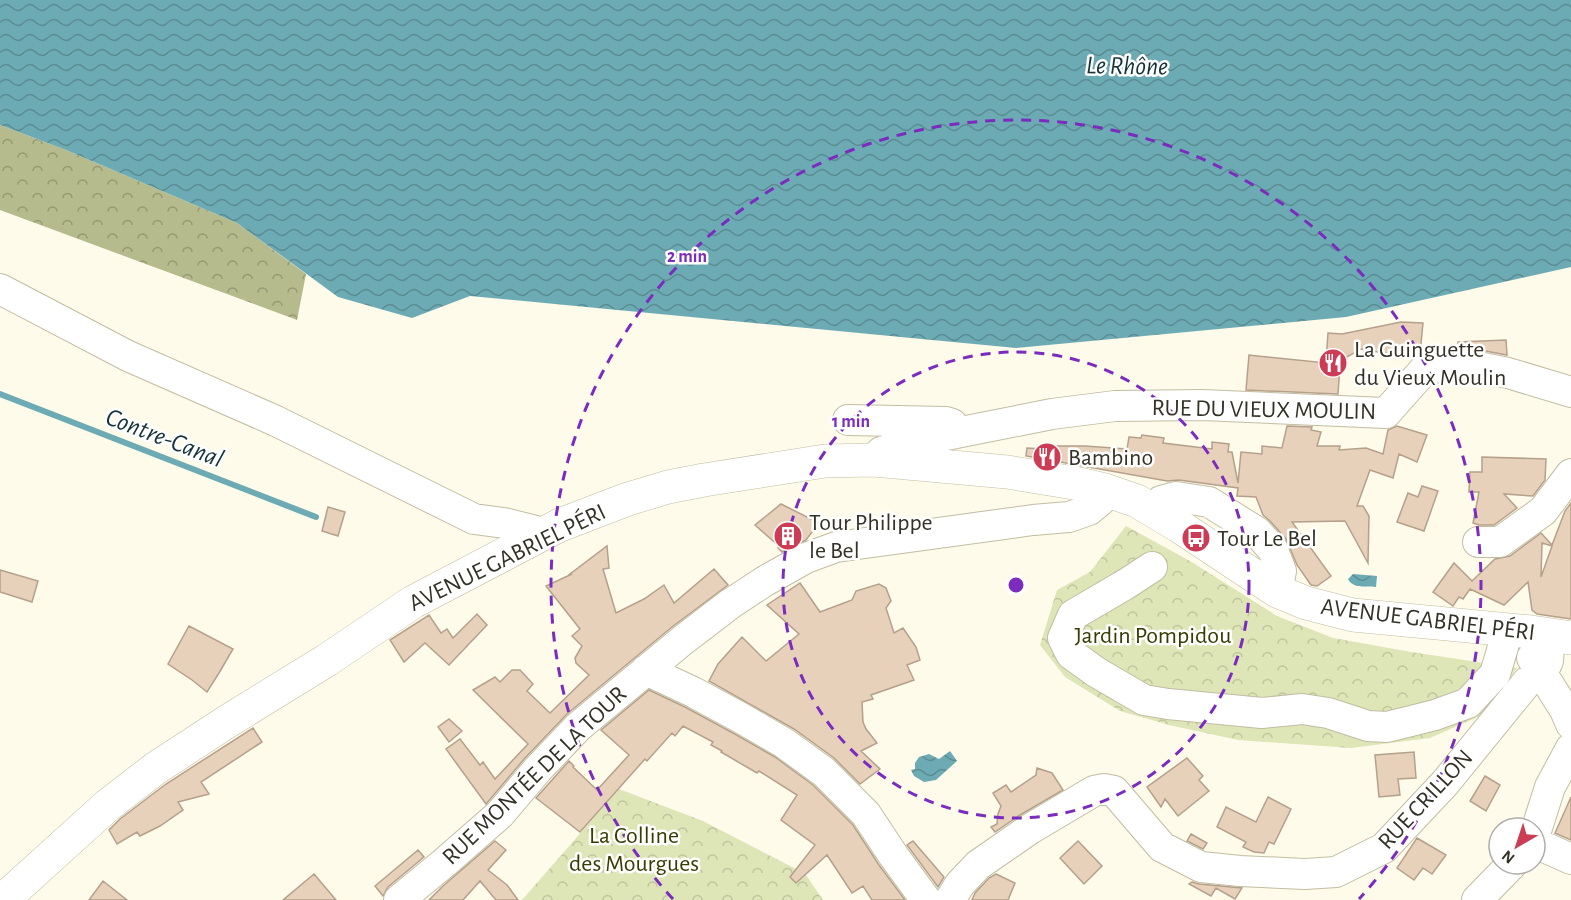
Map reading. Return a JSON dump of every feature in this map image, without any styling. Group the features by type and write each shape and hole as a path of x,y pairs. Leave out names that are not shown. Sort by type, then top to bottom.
{"main road":[{"name":"AVENUE GABRIEL PÉRI","path":"3,900 108,805 156,768 335,655 413,602 544,533 590,513 668,487 825,461 874,460 1007,472 1052,479 1105,490 1137,501 1277,591 1306,603 1353,615 1540,634"}],"street":[{"path":"0,289 128,356 276,421 474,519 504,522 544,533"},
{"name":"RUE DU VIEUX MOULIN","path":"874,460 881,452 900,446 1052,414 1115,406 1203,405 1386,413 1424,370 1458,363 1508,373 1571,392"},
{"path":"848,420 946,422 972,430 974,469"},
{"path":"1478,542 1500,542 1509,536 1543,511 1571,474"},
{"path":"1033,520 1045,503 1052,479"},
{"name":"RUE MONTÉE DE LA TOUR","path":"399,900 500,814 578,727 683,640 765,581 806,558 836,547 1069,517 1089,510 1101,500 1105,490"},
{"path":"474,519 475,529 487,543 495,558"},
{"path":"1152,567 1073,615 1063,638 1071,654 1096,672 1144,700 1262,713 1302,709 1328,713 1368,726 1387,727 1435,715 1468,703 1495,674 1540,634"},
{"path":"1540,634 1530,656 1565,710 1571,724"},
{"path":"646,670 741,718 824,772 866,814 926,900"},
{"name":"RUE CRILLON","path":"950,900 960,884 978,865 1030,829 1094,791 1104,789 1114,791 1162,847 1202,867 1305,874 1336,872 1384,848 1446,783 1528,681 1542,675"},
{"path":"1541,816 1550,787 1571,748"},
{"path":"1547,848 1571,859"},
{"path":"1477,900 1500,876"}],"green space":[{"path":"0,125 66,150 237,223 306,274 297,320 0,210"},
{"name":"Jardin Pompidou","path":"1126,526 1190,561 1277,616 1333,638 1517,668 1480,716 1430,738 1351,748 1238,740 1169,725 1120,711 1065,677 1040,645 1057,590 1090,572"},
{"name":"La Colline des Mourgues","path":"619,789 703,821 796,869 806,875 823,900 522,900"}],"water":[{"name":"Le Rhône","path":"0,0 1571,0 1571,267 1346,317 1016,348 470,296 412,318 338,297 237,223 66,150 0,125"},
{"path":"1353,574 1377,576 1376,587 1353,584 1348,579"},
{"path":"950,751 957,761 936,780 924,782 914,776 911,770 915,769 915,763 919,757 929,754 939,759"}],"building":[{"name":"La Guinguette du Vieux Moulin","path":"1401,322 1423,323 1420,353 1413,358 1361,349 1334,364 1340,365 1338,394 1246,390 1249,355 1326,363 1328,333 1342,334"},
{"path":"1506,340 1507,355 1458,346 1458,342"},
{"path":"1287,426 1312,427 1311,430 1321,432 1317,446 1340,446 1339,450 1366,448 1383,454 1388,430 1397,426 1427,435 1417,462 1399,454 1393,478 1370,470 1357,506 1363,506 1369,516 1368,563 1345,521 1292,522 1331,576 1317,586 1311,585 1297,565 1286,539 1263,515 1256,497 1237,496 1238,488 1179,480 1167,481 1026,456 1027,448 1044,449 1045,446 1127,449 1129,437 1141,438 1142,435 1164,438 1163,443 1212,449 1212,442 1229,444 1228,452 1232,452 1238,483 1241,452 1262,454 1262,446 1282,448"},
{"path":"1482,457 1546,459 1545,480 1533,496 1504,494 1517,508 1494,525 1473,523 1479,492 1469,492 1470,472 1482,472"},
{"path":"1422,486 1438,491 1424,531 1397,522 1408,493 1418,497"},
{"path":"1571,503 1571,619 1537,614 1532,610 1528,582 1504,605 1470,589 1463,599 1459,597 1453,606 1433,592 1454,563 1472,581 1495,559 1510,556 1541,533 1552,545 1565,511","holes":["1542,543 1552,546 1541,577"]},
{"name":"Tour Philippe le Bel","path":"781,504 819,523 806,540 782,552 778,548 780,547 755,525"},
{"path":"328,507 345,512 338,536 322,531"},
{"path":"607,546 609,568 603,569 616,613 644,599 664,585 674,603 714,569 728,585 672,627 567,714 486,804 446,749 460,739 480,765 483,762 495,779 528,744 473,690 495,677 500,682 512,670 520,670 533,684 527,691 550,713 589,675 576,663 575,658 582,646 572,636 580,629 546,586 572,574 570,574"},
{"path":"0,570 38,581 32,602 0,592"},
{"path":"800,583 820,612 852,600 856,591 879,584 886,588 891,601 886,608 894,633 903,628 916,647 920,660 907,665 914,680 871,695 873,699 862,702 863,722 877,743 861,751 880,769 860,784 834,758 794,729 709,681 718,664 742,637 766,661 799,634 767,605"},
{"path":"477,614 487,625 449,665 425,643 404,662 390,640 429,615 441,633 447,629 453,638"},
{"path":"189,626 233,649 207,692 168,664"},
{"path":"649,690 685,707 775,757 813,785 853,825 905,900 872,900 863,886 852,893 827,855 796,883 790,877 815,845 781,820 797,795 759,771 757,773 721,752 711,745 713,742 683,726 675,736 672,733 647,761 645,759 580,832 536,798 569,761 597,790 629,755 601,730"},
{"path":"449,719 462,731 449,742 438,727"},
{"path":"253,728 262,742 201,782 209,794 178,802 183,810 160,826 140,836 137,832 117,844 109,830 120,819 166,784"},
{"path":"1414,752 1416,778 1398,779 1400,795 1379,797 1375,755"},
{"path":"1187,758 1203,776 1199,780 1209,791 1178,816 1165,799 1161,807 1147,787"},
{"path":"1037,768 1052,773 1063,790 995,832 991,827 997,824 1001,806 993,793 1006,785 1011,792 1036,775"},
{"path":"1485,776 1500,785 1486,811 1470,801"},
{"path":"1268,797 1291,809 1274,844 1269,842 1264,853 1243,847 1246,842 1217,827 1226,807 1256,822"},
{"path":"1571,797 1571,840 1555,833"},
{"path":"1191,834 1207,843 1203,849 1187,841"},
{"path":"1417,838 1446,855 1432,874 1423,868 1414,880 1397,868"},
{"path":"495,841 506,850 488,870 507,885 518,900 496,900 480,881 463,900 429,900 443,886"},
{"path":"913,841 944,877 938,887 907,845"},
{"path":"1078,841 1102,866 1084,884 1060,858"},
{"path":"418,850 424,857 388,887 383,896 375,886"},
{"path":"314,874 336,900 283,900"},
{"path":"996,874 1015,883 1008,900 972,900 975,893"},
{"path":"103,881 127,900 89,900"},
{"path":"1192,882 1242,888 1235,899 1216,888 1211,896 1189,884"}],"waterway":[{"name":"Contre-Canal","path":"0,394 316,517"}],"place":[{"name":"La Guinguette du Vieux Moulin","path":"1333,363"},
{"name":"Bambino","path":"1047,457"},
{"name":"Tour Philippe le Bel","path":"788,536"},
{"name":"Tour Le Bel","path":"1196,538"}]}
